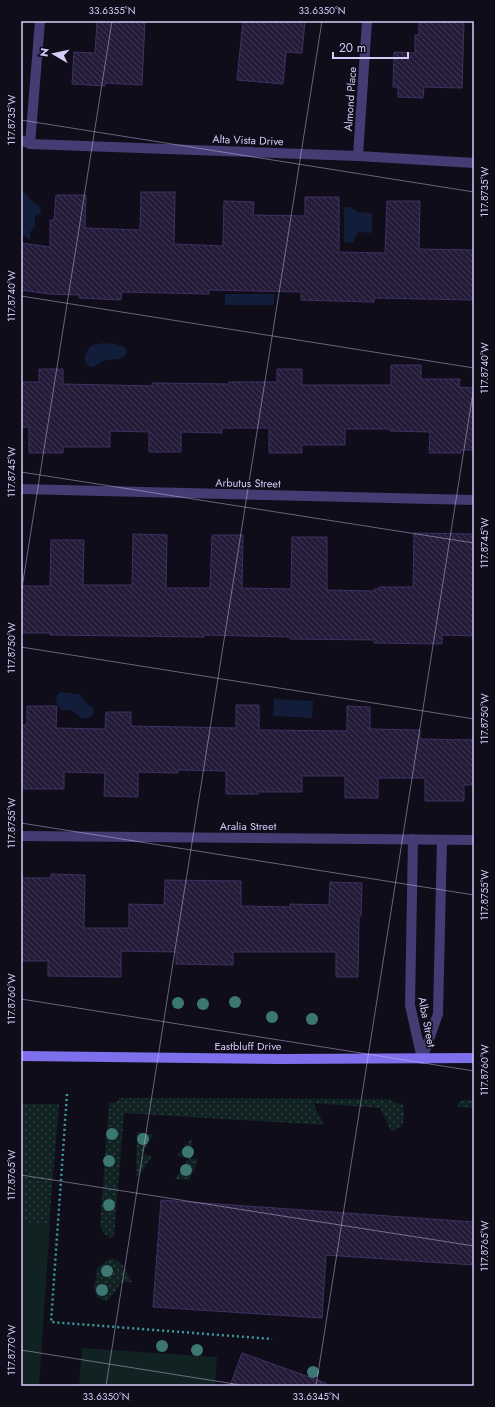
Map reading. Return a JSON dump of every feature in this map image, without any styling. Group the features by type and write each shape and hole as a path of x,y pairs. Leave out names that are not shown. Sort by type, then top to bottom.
{"main road":[{"name":"Eastbluff Drive","path":"21,1056 422,1059 474,1058"}],"street":[{"path":"26,142 40,21"},
{"name":"Almond Place","path":"358,156 367,21"},
{"name":"Alta Vista Drive","path":"26,142 358,156 474,163"},
{"name":"Arbutus Street","path":"21,489 474,500"},
{"name":"Aralia Street","path":"21,836 474,840"},
{"name":"Alba Street","path":"413,839 410,1005 422,1059"},
{"name":"Alba Street","path":"422,1059 438,1014 442,840"}],"path":[{"path":"67,1094 51,1322 272,1339"}],"shaded area":[{"path":"120,1098 390,1099 395,1103 403,1104 404,1118 400,1127 391,1131 380,1108 313,1103 324,1125 124,1113 114,1236 112,1238 105,1235 100,1225 109,1103 116,1102"},
{"path":"463,1100 474,1100 474,1108 458,1107 458,1103"},
{"path":"21,1104 59,1104 49,1224 21,1222"},
{"path":"137,1132 153,1135 142,1154 152,1156 139,1176 136,1176"},
{"path":"192,1138 191,1159 199,1159 189,1180 175,1179 189,1158 177,1156"},
{"path":"21,1222 50,1224 39,1386 21,1386"},
{"path":"112,1258 122,1264 132,1282 122,1282 107,1302 97,1297 94,1289 97,1268"},
{"path":"82,1348 217,1357 215,1386 79,1386"}],"water":[{"path":"21,192 27,194 30,199 41,208 40,214 35,217 35,227 30,232 31,238 29,239 21,232"},
{"path":"344,207 350,207 358,212 372,213 372,233 359,232 355,237 354,243 344,242"},
{"path":"225,294 274,294 274,305 225,305"},
{"path":"103,343 123,346 127,351 120,359 103,361 96,366 90,367 85,361 87,352 93,345"},
{"path":"61,692 79,694 87,704 94,708 93,715 86,719 81,718 71,710 61,710 55,700"},
{"path":"274,699 313,701 312,718 273,716"}],"building":[{"path":"97,21 145,21 142,85 105,83 105,86 72,84 74,52 95,53"},
{"path":"243,21 305,21 302,53 286,52 283,84 237,80"},
{"path":"419,21 464,21 462,88 424,87 423,98 398,97 398,87 393,87 394,52 415,53 415,35 419,35"},
{"path":"141,192 175,192 174,244 223,246 224,201 254,202 253,215 305,216 305,197 339,197 339,252 385,253 387,201 420,201 419,249 474,250 474,300 374,298 374,302 301,300 301,292 209,290 209,294 122,292 121,300 79,298 79,295 49,294 21,290 21,243 50,247 50,220 54,220 56,195 86,195 85,228 139,230"},
{"path":"391,365 421,365 421,379 460,379 459,387 474,388 474,450 461,450 461,453 429,453 430,432 390,431 390,429 345,429 345,445 302,445 302,453 269,453 269,428 222,428 222,433 181,432 181,452 149,452 149,432 110,431 110,447 63,447 63,453 29,453 29,427 21,427 21,382 39,382 39,369 63,369 63,384 152,386 152,383 229,384 229,382 277,382 277,369 302,369 302,385 391,385"},
{"path":"414,533 474,534 474,636 442,635 442,644 374,643 374,640 290,639 290,637 204,635 204,637 50,635 50,633 21,633 21,586 50,586 51,540 84,540 83,585 132,585 133,534 167,535 166,588 210,588 212,535 243,535 242,588 291,589 292,537 327,537 327,590 374,591 374,589 379,589 379,587 413,587"},
{"path":"236,705 259,705 259,730 347,731 347,706 370,707 370,729 420,730 420,739 474,740 474,785 464,785 464,801 425,801 425,778 378,778 378,798 345,798 345,776 302,776 302,792 226,794 226,771 178,770 178,773 138,772 138,797 104,796 105,773 64,772 64,789 21,789 21,725 27,725 27,706 57,706 56,728 105,729 106,712 131,712 131,726 236,728"},
{"path":"51,874 85,875 84,928 129,928 129,904 164,905 165,880 241,881 241,906 290,907 290,904 329,905 330,882 362,883 361,916 359,916 358,977 336,977 336,952 233,952 233,965 176,964 176,952 121,951 121,977 48,976 48,961 21,961 21,878 51,878"},
{"path":"161,1200 474,1222 474,1265 326,1255 322,1318 153,1307"},
{"path":"242,1353 326,1383 326,1386 230,1386"}]}
